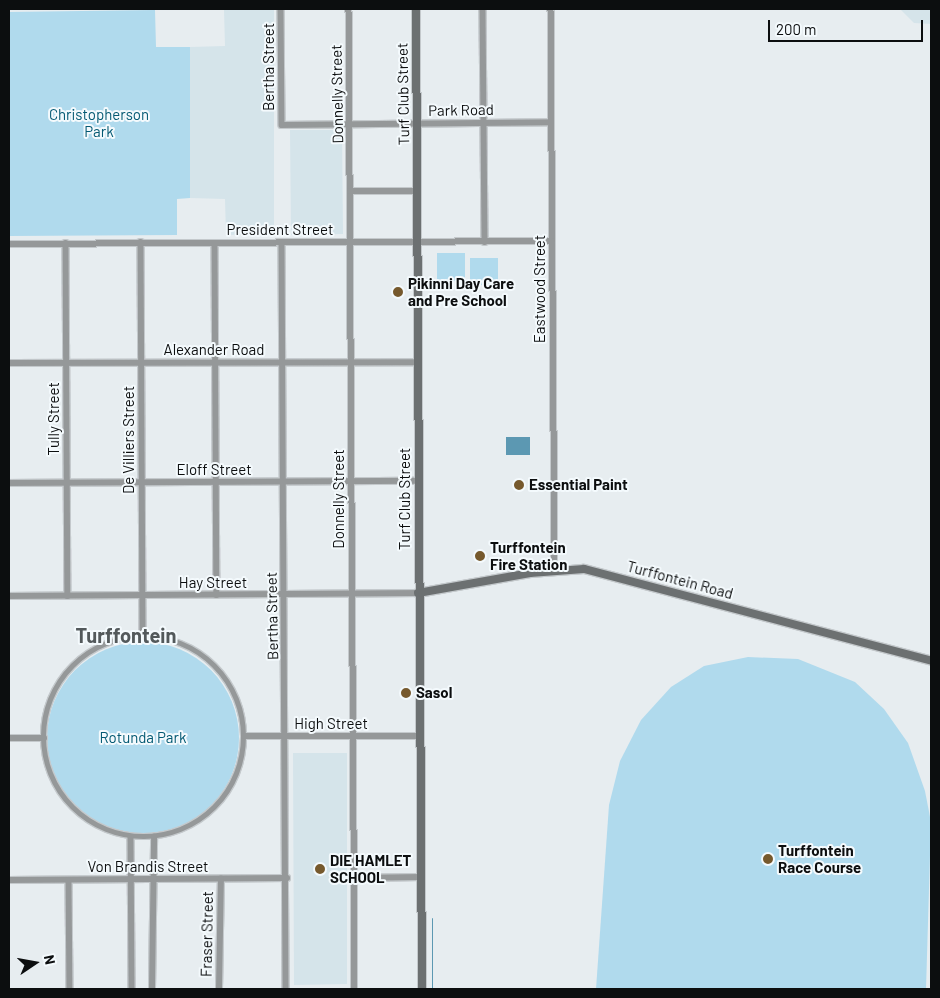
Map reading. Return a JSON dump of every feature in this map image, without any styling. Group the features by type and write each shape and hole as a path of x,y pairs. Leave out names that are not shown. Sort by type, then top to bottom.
{"main road":[{"name":"Turf Club Street","path":"416,9 419,241 418,593 422,989"},
{"name":"Turffontein Road","path":"418,593 555,570 595,571 931,661"}],"street":[{"name":"Bertha Street","path":"282,9 282,125"},
{"name":"Donnelly Street","path":"349,9 355,989"},
{"path":"483,9 485,242"},
{"name":"Eastwood Street","path":"551,9 555,570"},
{"name":"Park Road","path":"282,125 551,122"},
{"path":"350,191 418,192"},
{"name":"President Street","path":"9,244 552,241"},
{"name":"De Villiers Street","path":"141,242 143,637"},
{"name":"Bertha Street","path":"282,242 287,878 286,989"},
{"name":"Tully Street","path":"66,243 68,596"},
{"path":"215,243 218,596"},
{"name":"Alexander Road","path":"9,363 419,362"},
{"name":"Eloff Street","path":"9,483 419,481"},
{"name":"Hay Street","path":"9,596 218,596 418,593"},
{"path":"143,637 183,645 216,668 238,703 244,736 238,772 218,804 189,827 154,837 132,837 102,828 69,804 49,769 44,738 53,694 72,667 100,647 121,640 143,637"},
{"name":"High Street","path":"244,736 419,736"},
{"path":"9,738 44,738"},
{"path":"132,837 132,989"},
{"path":"152,989 154,837"},
{"path":"354,878 421,877"},
{"name":"Von Brandis Street","path":"9,880 287,878"},
{"name":"Fraser Street","path":"219,989 221,879"},
{"path":"69,880 70,989"}],"shaded area":[{"path":"274,9 274,234 226,235 225,199 190,198 190,47 225,46 224,10"},
{"path":"900,9 931,9 931,24 914,23"},
{"path":"290,130 342,130 343,234 291,235"},
{"path":"506,437 530,437 530,455 506,455"},
{"name":"DIE HAMLET SCHOOL","path":"293,753 347,753 347,984 294,985"}],"green space":[{"name":"Christopherson Park","path":"155,10 156,47 190,47 190,198 177,199 177,235 9,236 9,12"},
{"path":"437,253 465,253 465,281 437,281"},
{"path":"470,258 498,258 498,285 470,285"},
{"name":"Rotunda Park","path":"143,642 171,646 196,658 211,670 223,685 235,710 239,738 235,766 223,791 211,806 196,818 171,830 143,834 115,830 90,818 75,806 63,791 51,766 47,738 51,710 63,685 75,670 90,658 115,646"},
{"name":"Turffontein Race Course","path":"748,657 798,659 855,682 884,709 908,743 925,791 931,822 926,989 596,989 609,805 620,761 641,720 671,687 704,666"}],"waterway":[{"path":"432,918 432,989"}],"place":[{"name":"Pikinni Day Care and Pre School","path":"398,292"},
{"name":"Essential Paint","path":"519,485"},
{"name":"Turffontein Fire Station","path":"480,556"},
{"name":"Sasol","path":"406,693"},
{"name":"Turffontein Race Course","path":"768,859"},
{"name":"DIE HAMLET SCHOOL","path":"320,869"}],"district":[{"name":"Turffontein","path":"126,635"}]}
